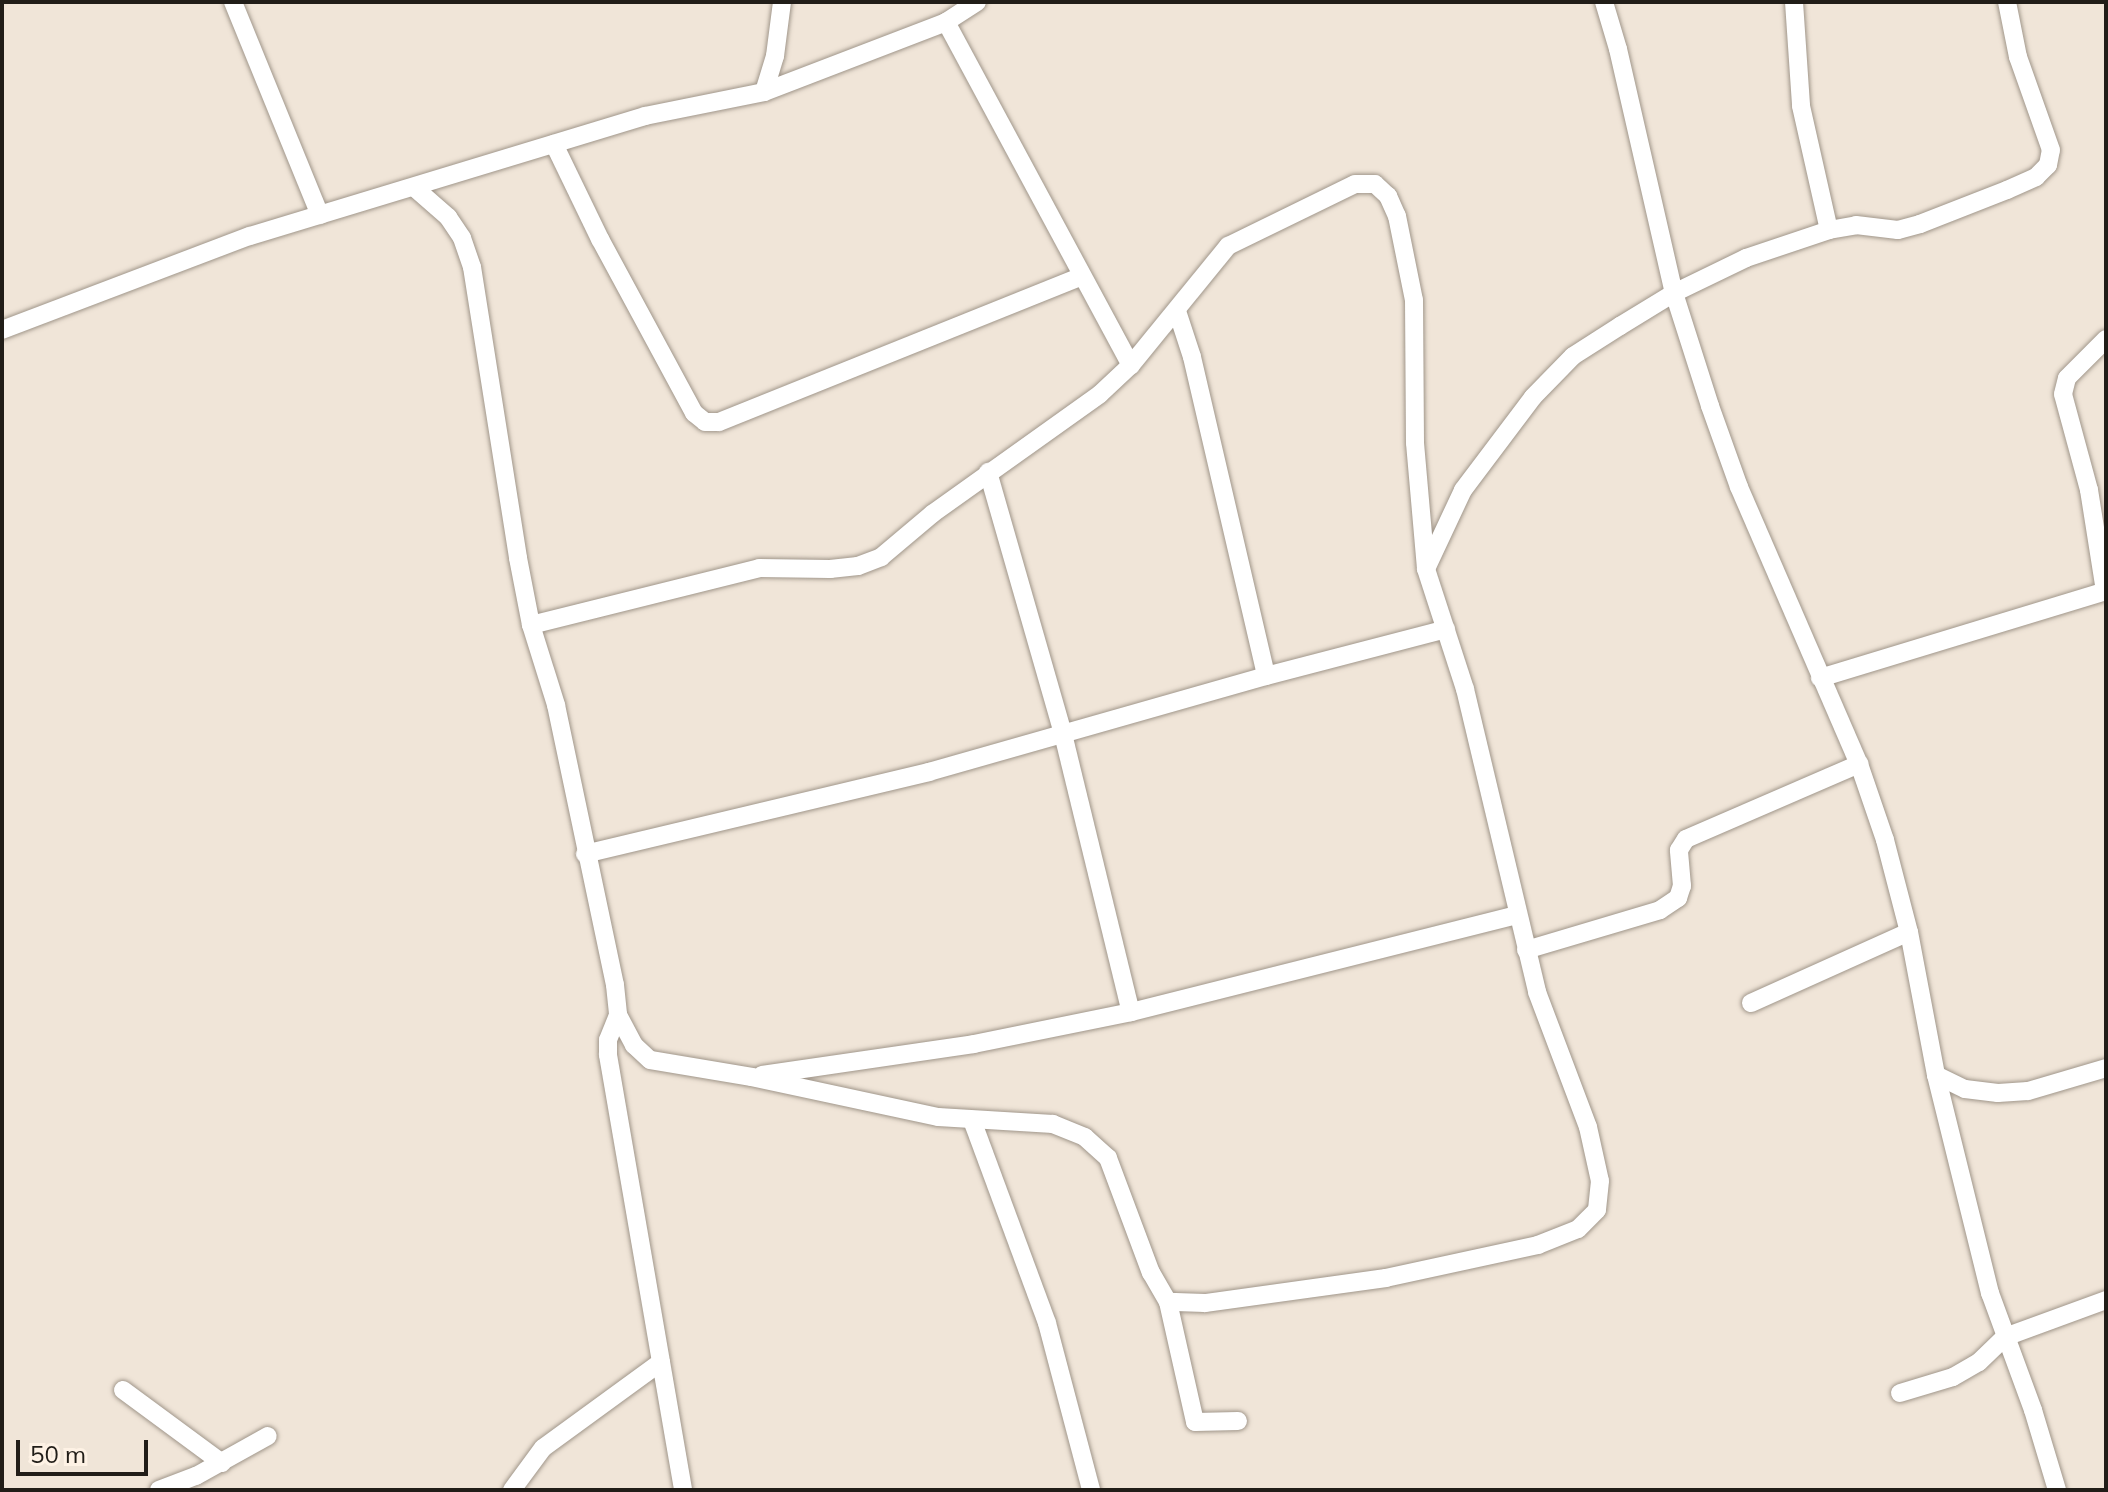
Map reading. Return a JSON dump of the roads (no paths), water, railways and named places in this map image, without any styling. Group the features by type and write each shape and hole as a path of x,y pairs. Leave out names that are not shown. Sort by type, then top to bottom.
{"street":[{"path":"233,2 320,215"},
{"path":"764,92 775,56 782,2"},
{"path":"2,330 194,255 320,215 416,189 645,116 764,92 946,22 977,2"},
{"path":"1604,2 1618,49 1674,293 1739,487 1859,764 1885,840 1909,932 1936,1075 1990,1293 2033,1410 2057,1490"},
{"path":"1794,2 1801,106 1829,230"},
{"path":"1426,569 1463,490 1533,397 1573,356 1674,293 1746,258 1829,230 1856,225 1898,230 1920,224 2036,177 2048,165 2051,150 2018,57 2007,2"},
{"path":"946,22 1131,365"},
{"path":"554,144 600,239 694,413 705,422 719,422 1082,276"},
{"path":"531,625 759,568 858,566 881,557 988,472 1058,427 1131,365 1228,246 1262,227 1296,216 1355,184 1375,184 1388,196 1408,259 1414,300 1415,443 1426,569 1465,689 1516,915 1537,992 1588,1127 1600,1181 1597,1210 1578,1229 1538,1245 1386,1278 1205,1303 1168,1302"},
{"path":"416,189 448,217 462,238 472,267 493,416 531,625 556,705 615,985 618,1015 634,1045 650,1060 752,1077 938,1117 1053,1124 1085,1137 1108,1158 1151,1273 1168,1302 1195,1422 1238,1421"},
{"path":"1177,311 1192,357 1266,676"},
{"path":"1820,678 2105,591 2100,514 2063,394 2067,378 2106,339"},
{"path":"988,472 1063,734 1131,1012"},
{"path":"585,854 811,803 1446,629"},
{"path":"1526,950 1660,910 1678,898 1682,886 1679,850 1686,839 1859,764"},
{"path":"752,1077 974,1044 1131,1012 1516,915"},
{"path":"1751,1003 1909,932"},
{"path":"618,1015 608,1040 608,1055 683,1490"},
{"path":"1936,1075 1965,1089 1998,1093 2028,1091 2106,1068"},
{"path":"972,1120 1047,1323 1091,1490"},
{"path":"1900,1393 1953,1377 1979,1362 2005,1337 2106,1300"},
{"path":"512,1490 543,1448 661,1362"},
{"path":"123,1390 222,1463"},
{"path":"159,1490 222,1463 268,1436"}]}
